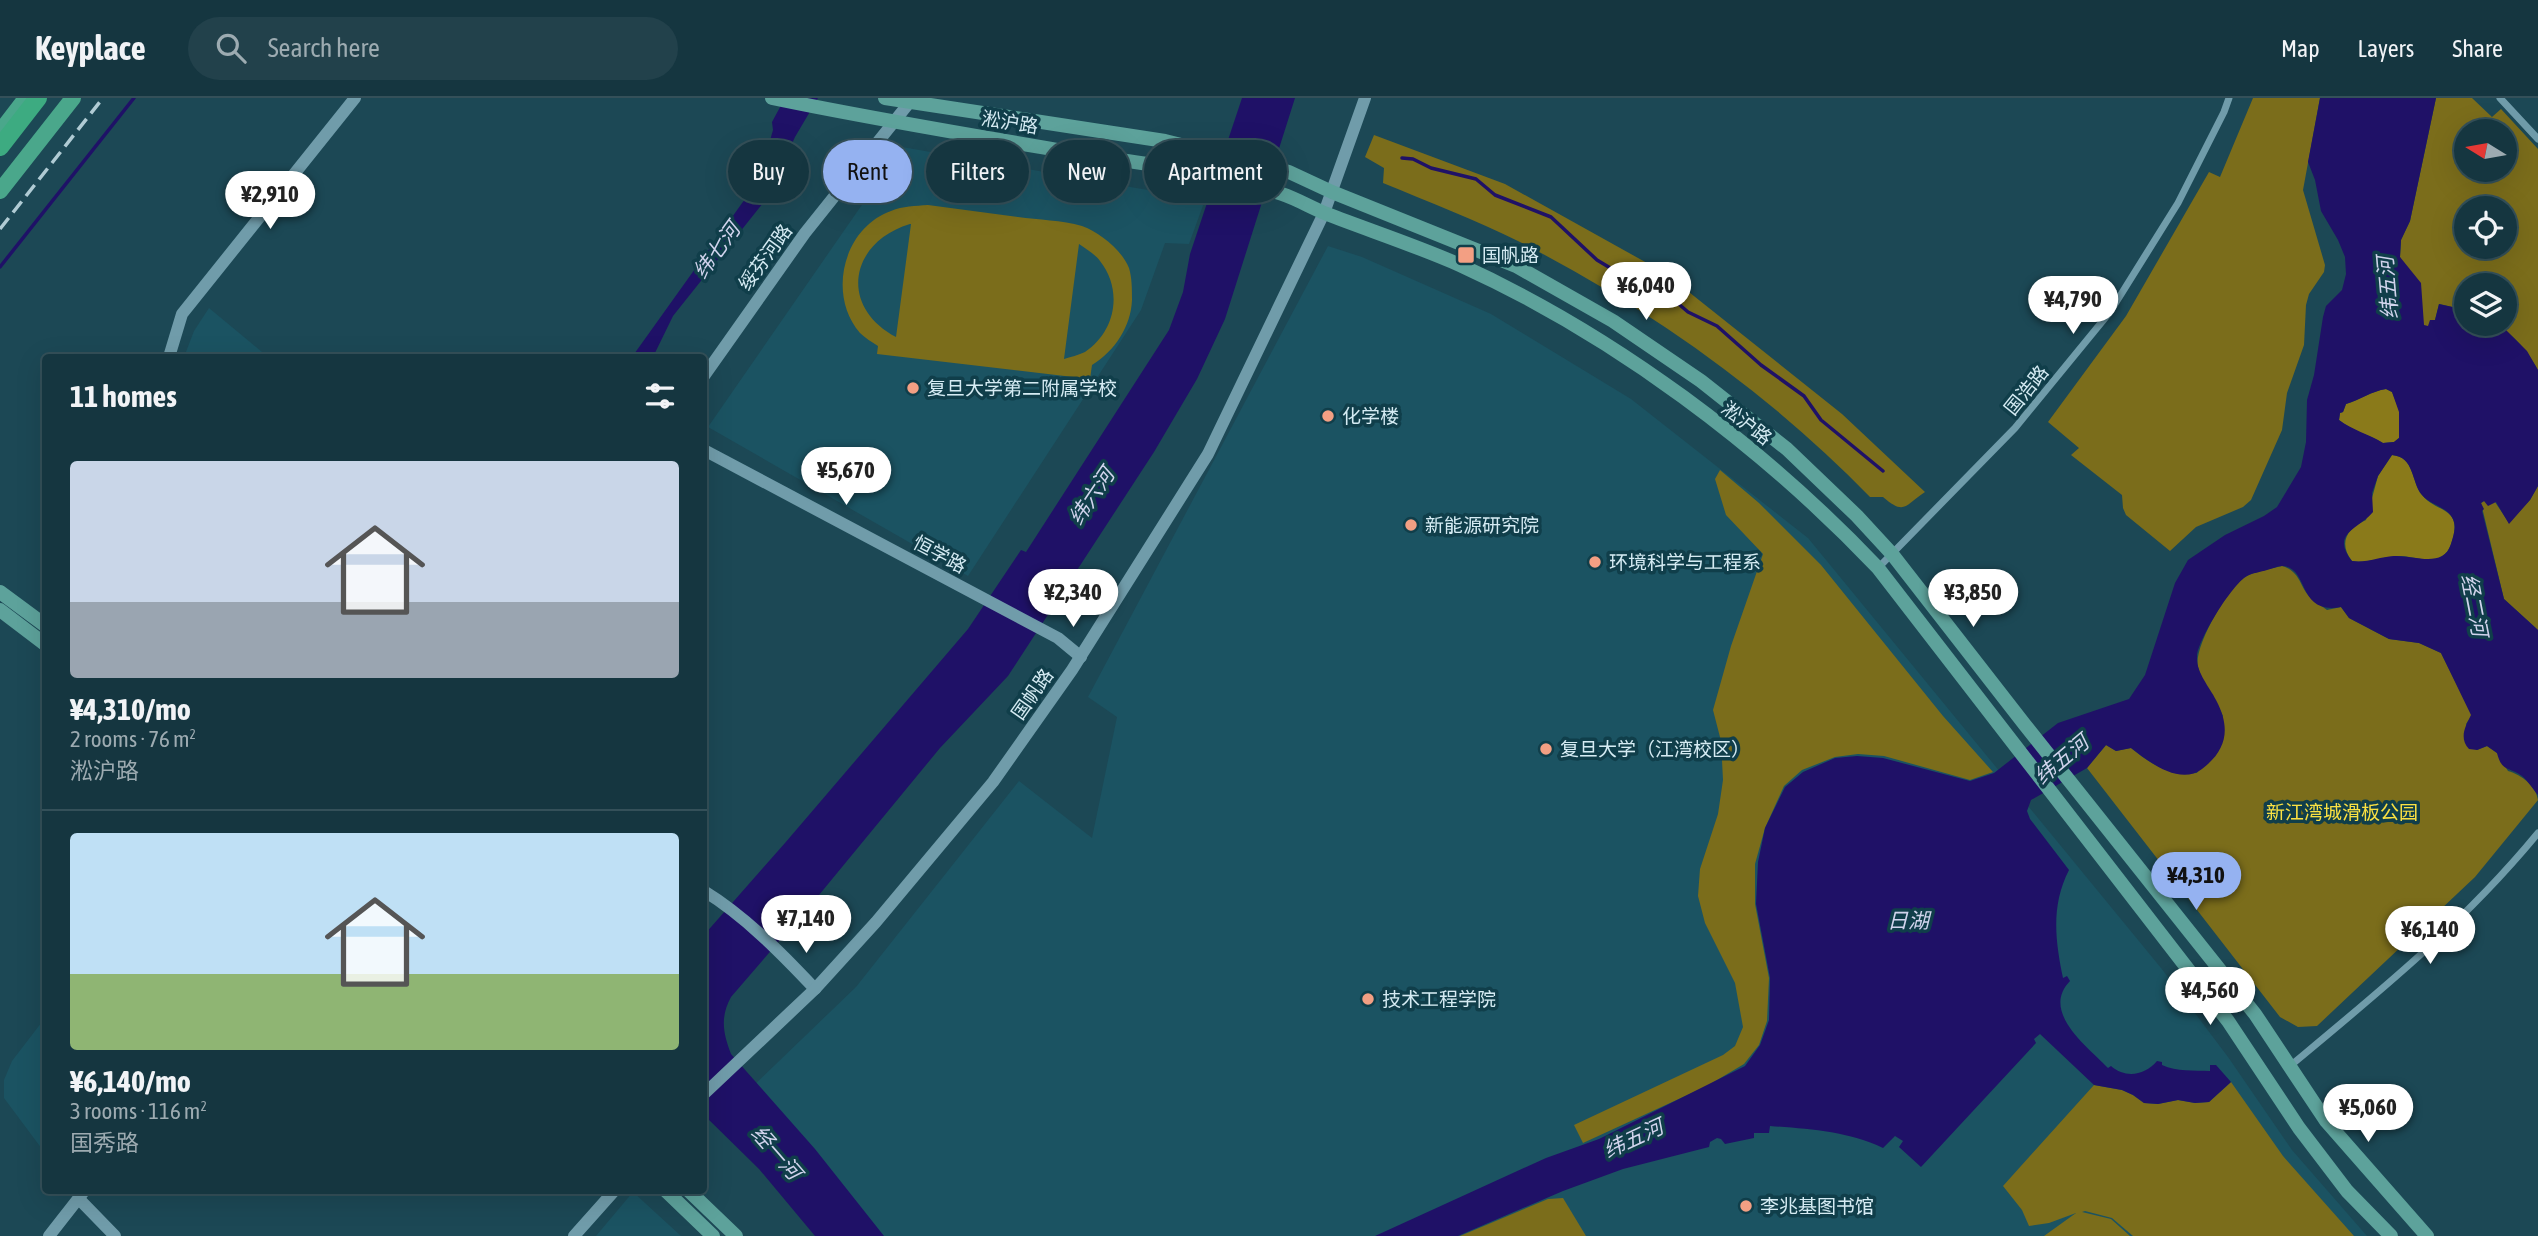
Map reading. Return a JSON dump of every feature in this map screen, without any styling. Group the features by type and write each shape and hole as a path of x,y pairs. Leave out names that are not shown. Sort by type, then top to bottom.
{"highway":[{"path":"0,146 38,98"}],"main road":[{"path":"0,132 26,98"},
{"path":"0,191 73,98"},
{"name":"淞沪路","path":"772,98 893,122 1204,174 1282,194 1459,265 1519,295 1602,343 1689,403 1773,467 1842,530 1878,568 2228,1021 2300,1128 2347,1191 2391,1236"},
{"name":"淞沪路","path":"885,98 1165,141 1289,172 1516,266 1614,321 1701,381 1787,449 1857,516 1892,554 2255,1014 2326,1121 2427,1236"},
{"path":"0,592 42,623"},
{"path":"0,610 42,642"},
{"path":"2269,1081 2289,1066"},
{"path":"669,1194 713,1236"},
{"path":"692,1194 736,1236"}],"street":[{"path":"170,354 182,314 355,98"},
{"name":"国帆路","path":"707,1091 815,989 876,922 993,782 1081,657 1208,454 1324,213 1365,98"},
{"name":"国浩路","path":"1878,568 2015,428 2110,312 2178,202 2229,98"},
{"path":"2500,98 2538,139"},
{"name":"绥芬河路","path":"707,372 805,233 911,101"},
{"name":"恒学路","path":"707,452 1046,632 1081,657"},
{"path":"2289,1066 2443,936 2493,886 2538,833"},
{"path":"707,893 773,947 815,989"},
{"path":"49,1236 82,1194 115,1236"},
{"path":"574,1236 611,1194"}],"shaded area":[{"name":"复旦大学第二附属学校","path":"912,149 926,151 926,203 1029,203 1029,169 1043,172 1043,203 1130,203 1130,187 1144,189 1144,203 1204,203 1189,244 1165,243 1141,310 968,576 708,427 863,203 912,203"},
{"name":"复旦大学（江湾校区）","path":"1328,246 1362,257 1491,314 1631,399 1808,538 2161,968 2228,1057 2292,1150 2367,1236 872,1236 751,1088 856,987 1019,781 1092,838 1117,717 1088,697"},
{"path":"209,308 264,354 185,354 194,331"},
{"path":"2386,389 2392,392 2400,412 2399,438 2394,442 2383,443 2339,420 2346,404"},
{"path":"2392,455 2405,460 2422,495 2446,511 2454,520 2455,528 2450,546 2446,553 2436,559 2400,556 2352,561 2345,542 2354,527 2366,520 2378,476"},
{"path":"42,1022 42,1149 4,1098 4,1080 12,1061"},
{"path":"631,1194 635,1194 681,1236 596,1236"}],"green space":[{"path":"2253,98 2320,98 2303,190 2325,265 2324,272 2309,294 2306,305 2304,345 2287,393 2282,430 2251,500 2243,507 2196,527 2170,551 2126,515 2122,495 2071,455 2079,448 2048,422 2126,316 2209,172 2220,177"},
{"path":"2436,98 2472,98 2492,117 2501,109 2510,119 2454,119 2454,182 2517,182 2517,126 2538,149 2538,370 2512,336 2517,336 2517,273 2454,273 2454,307 2439,304 2435,320 2429,326 2424,326 2400,257 2401,240 2410,221"},
{"path":"1374,135 1505,184 1665,273 1842,414 1925,492 1901,507 1883,497 1870,497 1831,459 1749,388 1661,324 1520,242 1383,183 1384,168 1365,157"},
{"path":"928,205 1074,224 1096,233 1116,248 1130,272 1131,310 1120,337 1108,353 1092,365 1090,379 877,354 878,346 860,333 850,318 844,300 845,264 851,247 861,232 875,220 896,209","holes":["911,224 896,337 877,324 865,309 859,292 859,276 864,259 874,245 890,233","1079,244 1096,256 1107,272 1112,284 1113,309 1104,333 1095,343 1085,352 1064,359"]},
{"path":"1720,470 1759,503 1821,565 1943,716 1993,772 1970,780 1884,756 1858,754 1835,757 1802,770 1784,786 1765,828 1755,864 1755,904 1769,978 1767,1021 1759,1045 1744,1064 1707,1086 1583,1143 1574,1125 1723,1055 1735,1046 1743,1027 1735,983 1705,923 1698,896 1700,869 1718,814 1723,780 1721,741 1713,710 1731,646 1763,554 1726,515 1715,479"},
{"path":"2538,486 2538,630 2504,599 2481,503 2495,502 2509,523 2530,500"},
{"name":"新江湾城滑板公园","path":"2282,566 2295,574 2308,595 2327,610 2341,607 2349,618 2389,639 2419,643 2441,653 2472,715 2466,724 2477,750 2487,746 2497,753 2508,771 2523,778 2531,786 2538,800 2475,877 2317,1026 2298,1027 2280,1017 2087,768 2106,745 2116,751 2131,748 2146,760 2169,771 2197,773 2223,716 2198,667 2206,633 2221,605 2238,583 2253,573"},
{"path":"2231,1082 2283,1156 2354,1236 2133,1236 2112,1218 2085,1211 2082,1212 2111,1219 2130,1236 2044,1236 2076,1213 2049,1223 2029,1226 2022,1210 2003,1186 2094,1085 2122,1090 2144,1103 2158,1104 2178,1100 2209,1102"},
{"path":"1563,1198 1586,1236 1460,1236 1548,1199"}],"water":[{"path":"785,98 818,98 794,140 770,140 772,122"},
{"path":"1242,98 1295,98 1282,140 1228,140"},
{"path":"2320,98 2436,98 2410,221 2401,240 2400,257 2421,283 2424,325 2428,326 2430,320 2435,320 2439,304 2454,307 2454,336 2512,336 2527,351 2538,370 2538,486 2530,500 2509,524 2496,502 2488,506 2484,501 2481,503 2504,599 2538,630 2538,795 2522,776 2501,764 2497,753 2487,746 2477,750 2469,749 2466,745 2464,732 2471,715 2441,653 2419,643 2389,639 2349,618 2341,607 2327,608 2317,604 2310,598 2291,568 2280,566 2249,575 2233,590 2217,613 2203,638 2197,656 2201,674 2224,720 2224,738 2210,762 2193,774 2175,774 2131,748 2116,751 2106,745 2087,768 2031,800 2027,811 2030,819 2069,870 2059,896 2056,923 2063,978 2067,976 2070,981 2062,993 2060,1005 2070,1028 2108,1068 2111,1066 2123,1073 2135,1074 2147,1070 2157,1061 2174,1069 2186,1070 2210,1071 2210,1065 2216,1065 2231,1082 2209,1102 2178,1100 2158,1104 2144,1103 2122,1090 2094,1085 2040,1034 2034,1039 2036,1043 1921,1167 1899,1147 1903,1141 1895,1136 1883,1148 1842,1134 1770,1126 1769,1133 1754,1133 1754,1138 1725,1144 1717,1138 1710,1142 1709,1147 1623,1169 1563,1191 1458,1236 1375,1236 1546,1158 1599,1139 1745,1066 1760,1045 1769,1020 1770,978 1756,904 1758,862 1765,828 1785,787 1803,772 1835,758 1857,756 1883,758 1970,781 1994,773 2058,723 2129,699 2145,675 2175,583 2188,560 2225,535 2277,507 2301,467 2306,442 2307,400 2314,375 2323,317 2326,306 2342,290 2346,274 2345,257 2321,211 2315,180 2308,162","holes":["2386,389 2392,392 2399,412 2399,438 2394,442 2383,443 2339,420 2346,404","2392,455 2409,465 2422,495 2452,517 2455,527 2451,544 2447,552 2435,559 2394,556 2352,561 2346,552 2345,538 2373,512 2372,493 2378,476"]},
{"name":"纬七河","path":"742,203 763,203 673,316 654,354 634,354"},
{"path":"1207,203 1262,203 1225,319 1197,379 1154,452 1008,676 940,748 731,997 725,1011 724,1025 731,1054 815,1149 884,1236 815,1236 759,1169 707,1118 707,932 968,629 1021,550 1026,552 1169,330 1183,292 1190,254"}],"waterway":[{"path":"0,267 134,98"},
{"path":"1402,158 1476,179 1495,195 1551,217 1597,260 1612,269 1659,287 1688,312 1717,326 1761,365 1804,396 1821,420 1883,471"}],"railway":[{"path":"0,229 103,98"}],"place":[{"name":"国帆路","path":"1466,255"},
{"name":"复旦大学第二附属学校","path":"913,388"},
{"name":"化学楼","path":"1328,416"},
{"name":"新能源研究院","path":"1411,525"},
{"name":"环境科学与工程系","path":"1595,562"},
{"name":"复旦大学（江湾校区）","path":"1546,749"},
{"name":"技术工程学院","path":"1368,999"},
{"name":"李兆基图书馆","path":"1746,1206"}],"water label":[{"name":"纬五河","path":"2387,288"},
{"name":"纬六河","path":"1091,496"},
{"name":"经二河","path":"2475,605"},
{"name":"纬五河","path":"2061,759"},
{"name":"日湖","path":"1908,920"},
{"name":"纬五河","path":"1633,1138"},
{"name":"经一河","path":"777,1152"}]}
